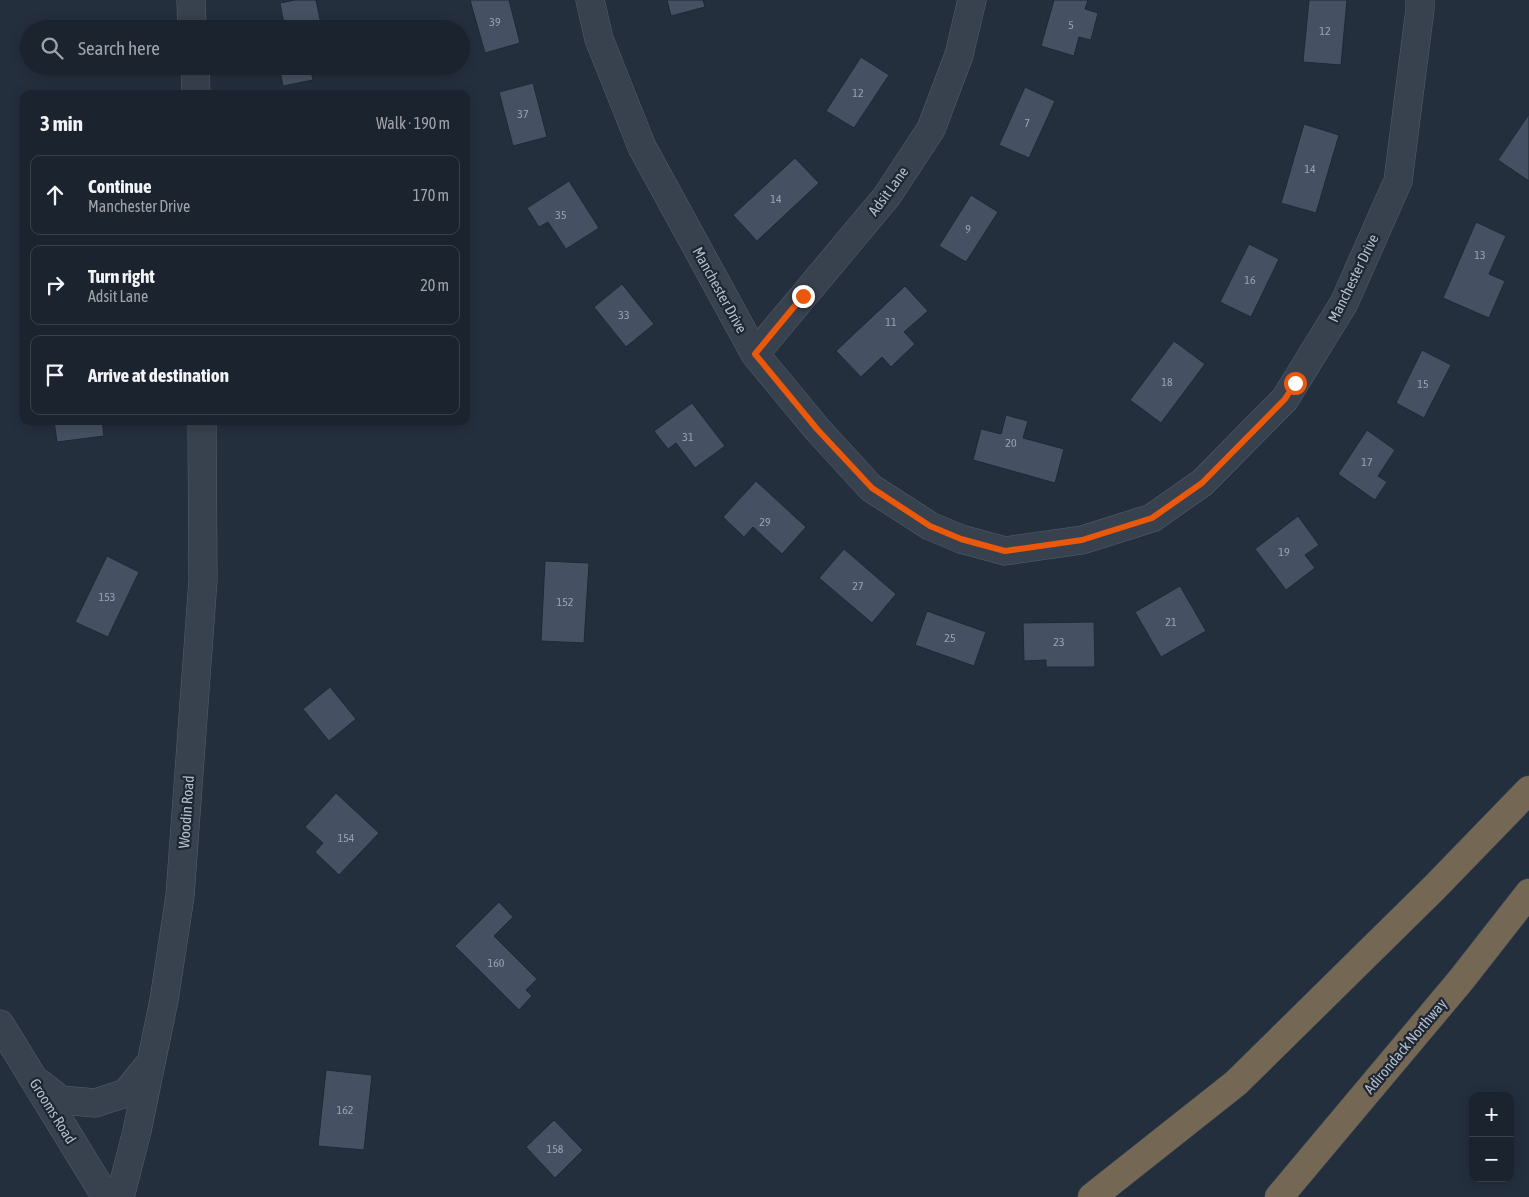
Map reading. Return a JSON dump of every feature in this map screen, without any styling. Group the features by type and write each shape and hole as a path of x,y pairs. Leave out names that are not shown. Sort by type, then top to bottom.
{"highway":[{"path":"1092,1197 1236,1083 1434,888 1529,790"},
{"name":"Adirondack Northway","path":"1279,1197 1461,980 1529,893"}],"street":[{"path":"191,0 192,20"},
{"name":"Manchester Drive","path":"590,0 599,39 642,147 755,354 817,429 872,488 930,526 961,539 1005,551 1082,540 1152,518 1202,483 1285,399 1344,303 1398,181 1420,0"},
{"name":"Adsit Lane","path":"755,354 887,196 931,129 959,55 972,0"},
{"path":"195,75 196,90"},
{"name":"Woodin Road","path":"120,1197 137,1131 164,1000 180,896 203,580 202,425"},
{"name":"Grooms Road","path":"0,1024 106,1197"},
{"path":"32,1078 61,1100 95,1104 126,1093 150,1063"}],"building":[{"path":"295,0 316,0 320,20 283,20 280,3"},
{"path":"470,0 509,0 520,43 485,53"},
{"path":"667,0 703,0 705,7 671,16"},
{"path":"1054,0 1088,0 1085,9 1098,13 1091,40 1079,37 1074,56 1041,46"},
{"path":"1309,0 1347,0 1341,65 1303,62"},
{"path":"861,57 889,75 854,128 826,111"},
{"path":"281,75 312,75 313,80 283,86"},
{"path":"533,83 547,137 513,146 499,92"},
{"path":"1025,87 1055,101 1029,158 999,145"},
{"path":"1529,114 1529,181 1498,160"},
{"path":"1304,124 1339,135 1316,213 1281,203"},
{"path":"795,158 819,183 757,241 733,215"},
{"path":"569,181 599,228 566,249 548,222 539,227 527,208"},
{"path":"971,195 998,212 966,262 939,246"},
{"path":"1476,222 1506,236 1489,274 1505,281 1489,318 1443,298"},
{"path":"1249,244 1279,259 1251,317 1220,302"},
{"path":"622,284 654,324 626,347 594,307"},
{"path":"905,286 928,311 904,332 915,344 891,367 882,357 861,377 836,351"},
{"path":"1174,341 1205,364 1161,423 1130,400"},
{"path":"1422,350 1451,365 1424,418 1396,403"},
{"path":"692,403 725,446 695,468 676,443 668,449 654,431"},
{"path":"1006,415 1028,421 1023,438 1064,449 1055,483 973,460 981,429 1001,434"},
{"path":"55,425 103,425 104,436 57,442"},
{"path":"1367,430 1395,450 1378,476 1387,482 1375,500 1338,474"},
{"path":"756,481 806,527 782,554 753,527 744,537 723,517"},
{"path":"1298,516 1319,545 1305,555 1315,568 1286,590 1255,549"},
{"path":"844,549 896,594 872,623 819,578"},
{"path":"107,556 139,572 108,637 75,622"},
{"path":"545,561 589,563 584,643 541,641"},
{"path":"1180,586 1206,631 1161,657 1135,612"},
{"path":"927,611 986,632 974,666 915,645"},
{"path":"1094,622 1095,667 1046,667 1046,660 1024,661 1023,623"},
{"path":"330,687 356,719 329,741 303,709"},
{"path":"336,793 379,833 339,875 315,852 323,843 305,827"},
{"path":"499,902 513,917 494,936 537,979 526,990 532,996 519,1010 455,946"},
{"path":"326,1070 372,1075 364,1150 318,1146"},
{"path":"554,1120 583,1150 555,1178 526,1147"}],"route":[{"path":"803,296 755,354 817,429 872,488 930,526 961,539 1005,551 1082,540 1152,518 1202,483 1285,399 1295,383"}]}
